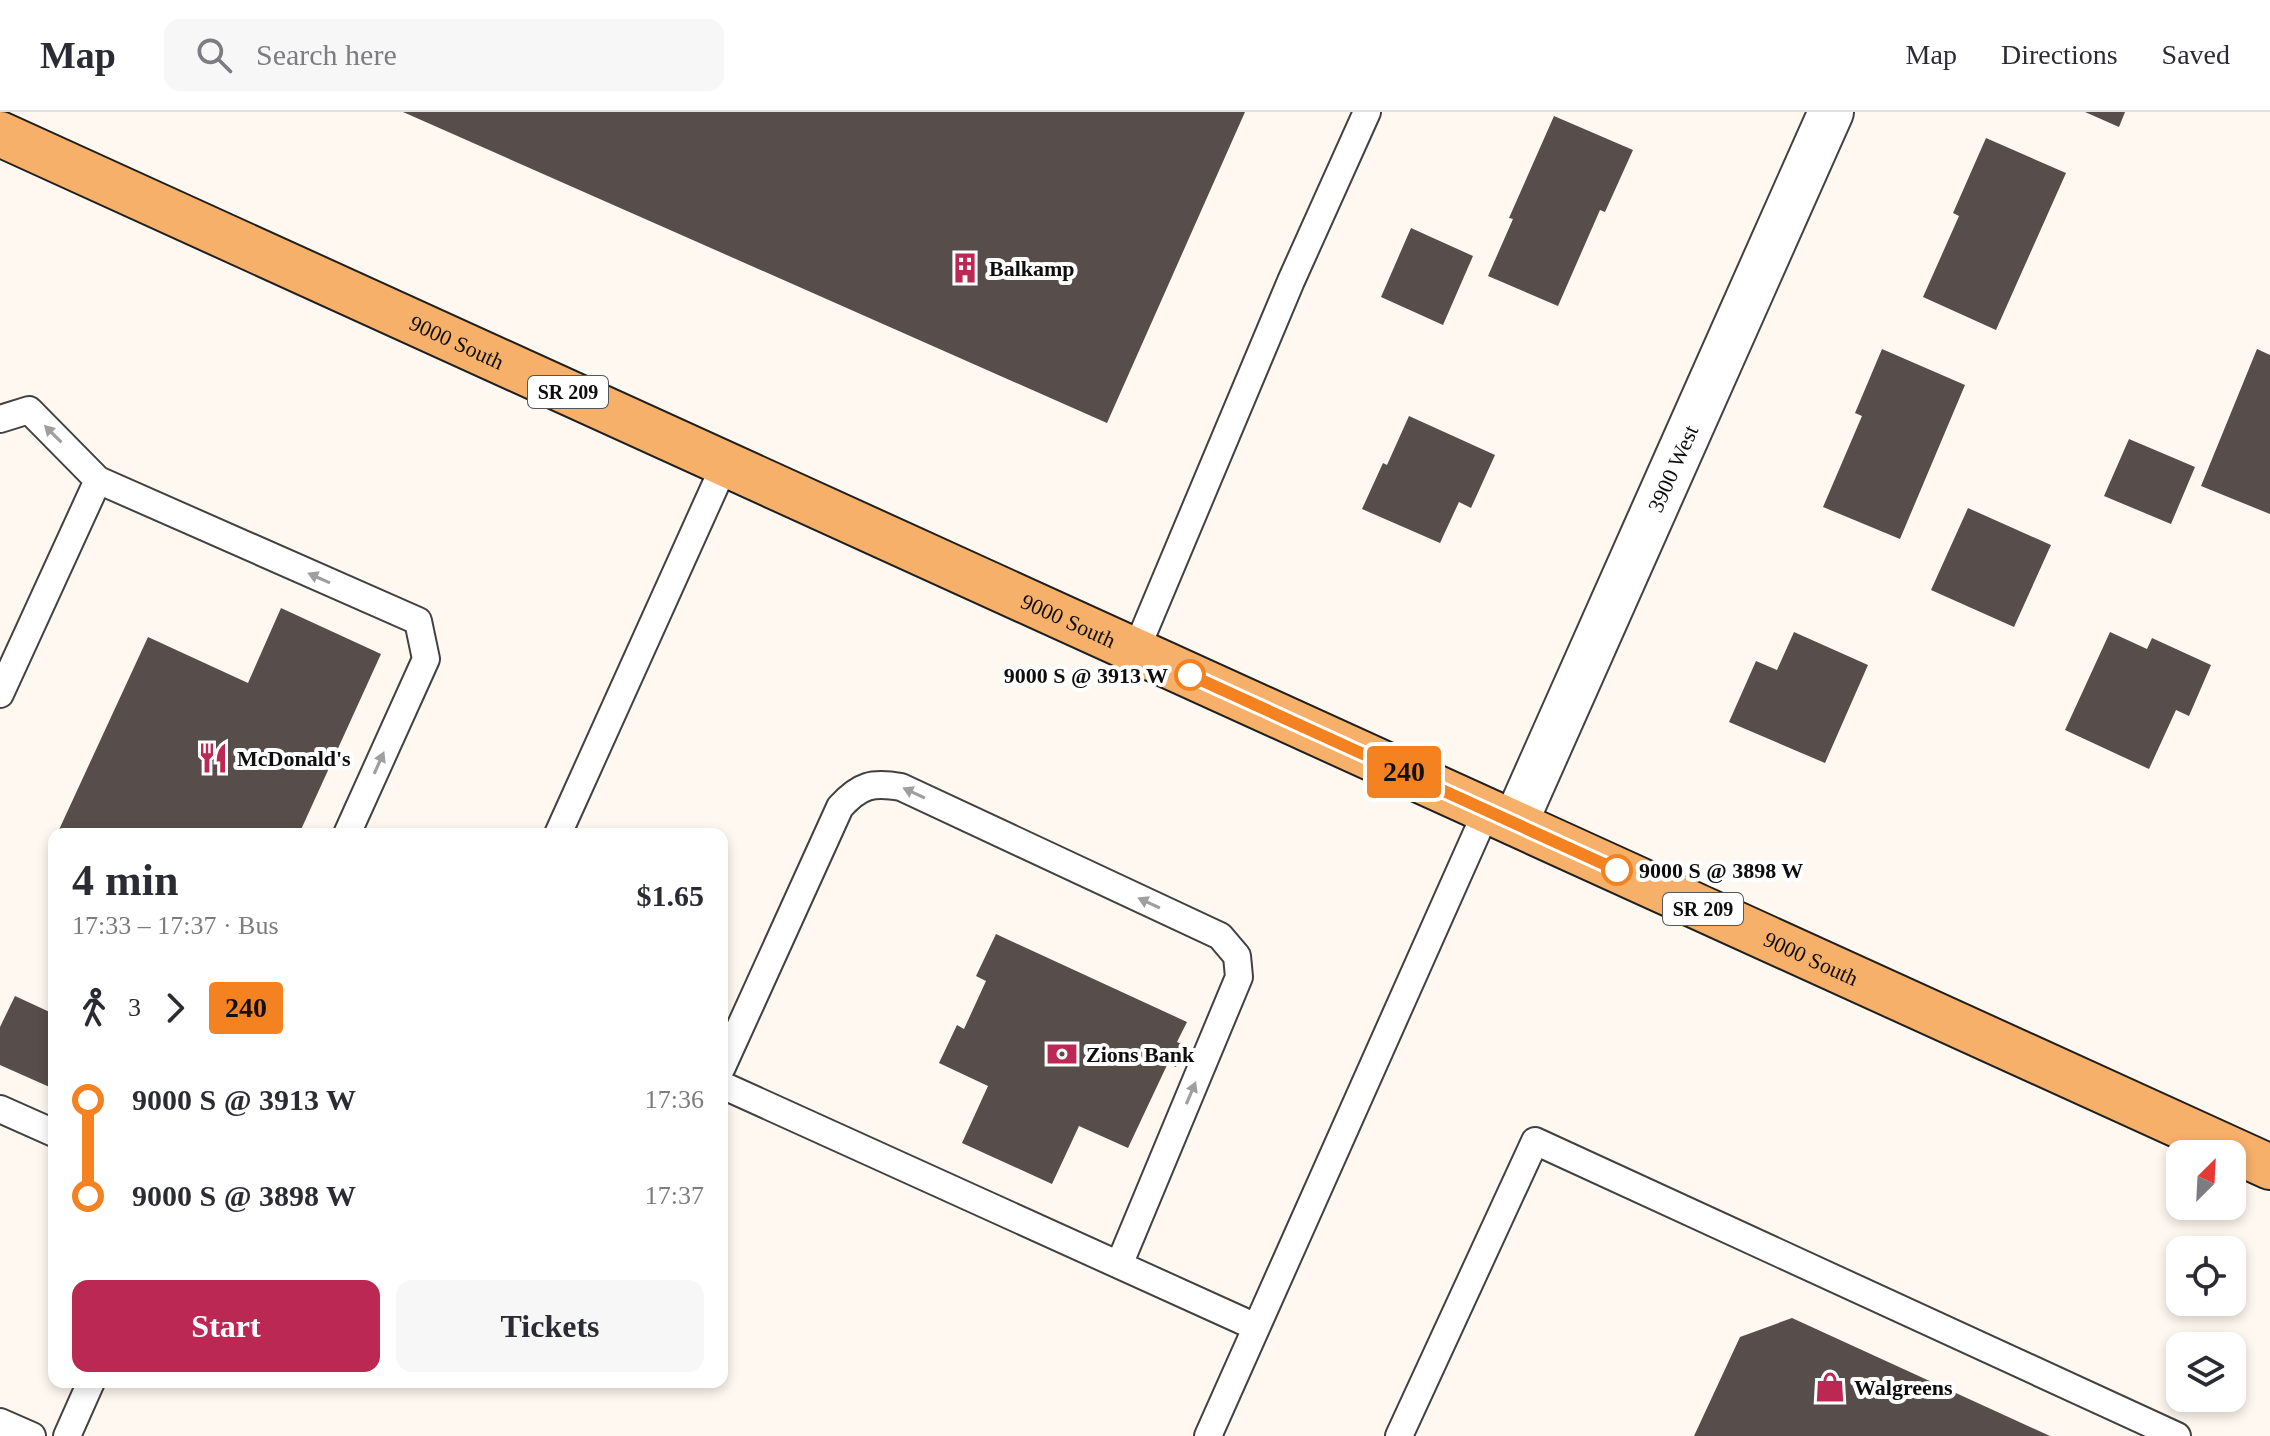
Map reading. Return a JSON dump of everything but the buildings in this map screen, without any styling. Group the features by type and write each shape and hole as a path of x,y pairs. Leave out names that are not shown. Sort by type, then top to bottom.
{"main road":[{"name":"9000 South","path":"0,134 2270,1167"}],"street":[{"name":"3900 West","path":"1501,816 1831,112"}],"lane":[{"path":"1136,650 1291,281 1367,112"},
{"path":"0,419 29,410 98,480 418,621 426,659 350,828"},
{"path":"561,828 725,464"},
{"path":"0,694 98,480"},
{"path":"728,1054 840,807 855,791 882,784 901,787 1220,936 1237,956 1239,977 1119,1265"},
{"path":"1208,1436 1256,1327 1501,816"},
{"path":"728,1088 1256,1327"},
{"path":"0,1109 48,1130"},
{"path":"1399,1436 1535,1141 2177,1436"},
{"path":"67,1436 88,1388"},
{"path":"0,1422 32,1436"}],"bus line":[{"name":"240","path":"1190,675 1617,870"}],"place":[{"name":"Balkamp","path":"965,268"},
{"name":"9000 S @ 3913 W","path":"1190,675"},
{"name":"McDonald's","path":"213,758"},
{"name":"9000 S @ 3898 W","path":"1617,870"},
{"name":"Zions Bank","path":"1062,1054"},
{"name":"Walgreens","path":"1830,1387"}]}
